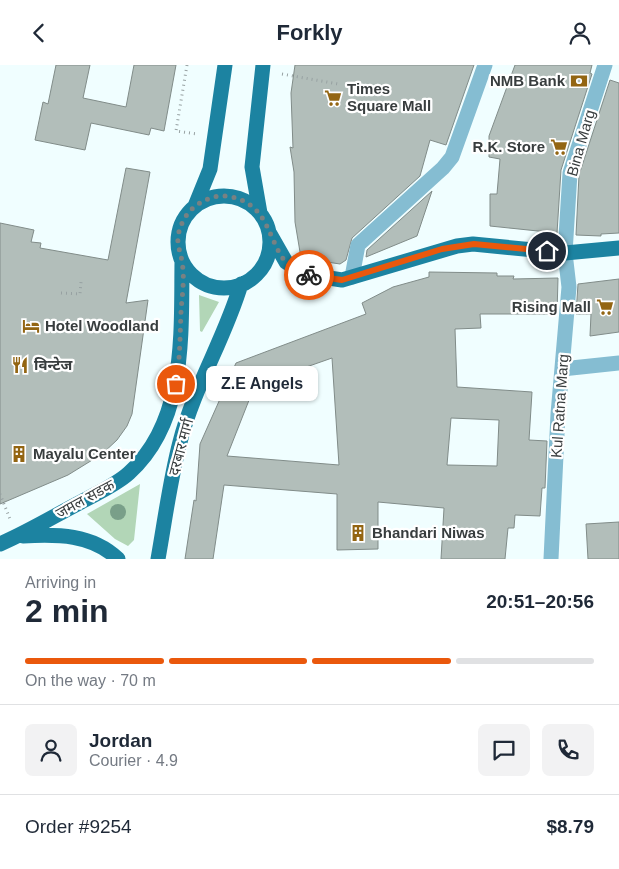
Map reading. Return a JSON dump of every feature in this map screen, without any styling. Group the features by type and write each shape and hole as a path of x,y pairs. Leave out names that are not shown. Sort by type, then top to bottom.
{"main road":[{"path":"225,65 210,169 195,206 180,226 178,250 182,262 190,273 201,282 214,287 228,287 241,284 261,269 270,246 270,234"},
{"path":"263,68 252,167 260,213 286,262 304,274 347,279 456,246 474,244 565,253 619,248"},
{"path":"195,206 207,199 222,196 236,197 250,203 260,213"},
{"name":"जमल सडक","path":"0,544 16,537 129,473 149,449 161,429 173,396 176,380 182,262"},
{"name":"दरबार मार्ग","path":"158,559 180,441 202,378 234,306 241,284"},
{"path":"16,537 69,536 92,541 118,559"}],"street":[{"path":"347,279 358,245 443,168 452,157 485,65"},
{"name":"Bina Marg","path":"565,253 570,173 605,65"},
{"name":"Kul Ratna Marg","path":"551,559 558,414 570,287 565,253"},
{"path":"562,369 619,363"}],"path":[{"path":"176,131 187,65"},
{"path":"263,68 338,84"},
{"path":"61,293 80,294 81,282"},
{"path":"0,494 16,537"}],"green space":[{"path":"199,295 219,302 202,332 200,331"},
{"path":"140,484 134,540 128,546 115,539 87,514"}],"building":[{"path":"56,65 90,65 83,98 126,107 134,65 176,65 164,131 151,128 149,135 91,123 85,150 35,140 43,102 48,104"},
{"path":"295,65 474,65 446,145 430,140 420,176 352,238 346,260 340,264 301,258 295,222 294,172 290,147 293,148 291,93"},
{"path":"515,65 592,65 590,73 592,74 561,170 557,233 490,226 490,194 497,194 500,159 489,157 489,136"},
{"path":"610,80 619,83 619,233 601,234 601,236 576,235 579,175"},
{"path":"126,168 150,172 126,303 148,300 132,414 127,426 117,440 102,454 68,475 0,504 0,223 34,230 31,242 41,243 40,248 108,260"},
{"path":"432,191 417,236 366,257 367,250"},
{"path":"429,272 497,273 497,276 514,276 513,279 558,278 557,314 480,314 481,328 455,329 457,387 532,392 529,440 547,441 545,488 542,488 540,516 515,515 514,528 508,528 505,559 441,559 444,508 378,502 378,549 337,550 337,494 224,485 213,559 185,559 194,500 196,501 200,444 236,363 366,314 362,303 393,287 429,277","holes":["332,358 339,465 227,456 255,385","451,418 499,420 497,466 447,465"]},
{"name":"Rising Mall","path":"619,279 619,332 590,336 591,314 576,314 578,284"},
{"path":"619,522 619,559 588,559 586,524"}],"way so far":[{"path":"176,384 182,296 182,262 178,250 178,238 180,226 186,215 195,206 207,199 222,196 236,197 250,203 260,213 279,253 286,262 304,274 309,275"}],"place":[{"name":"NMB Bank","path":"579,81"},
{"name":"Times Square Mall","path":"333,98"},
{"name":"R.K. Store","path":"559,147"},
{"name":"Rising Mall","path":"605,307"},
{"name":"Hotel Woodland","path":"31,326"},
{"name":"विन्टेज","path":"20,365"},
{"name":"Z.E Angels","path":"176,384"},
{"name":"Mayalu Center","path":"19,454"},
{"name":"Bhandari Niwas","path":"358,533"}],"route":[{"path":"309,275 342,280 377,271 442,249 474,244 547,251"}]}
